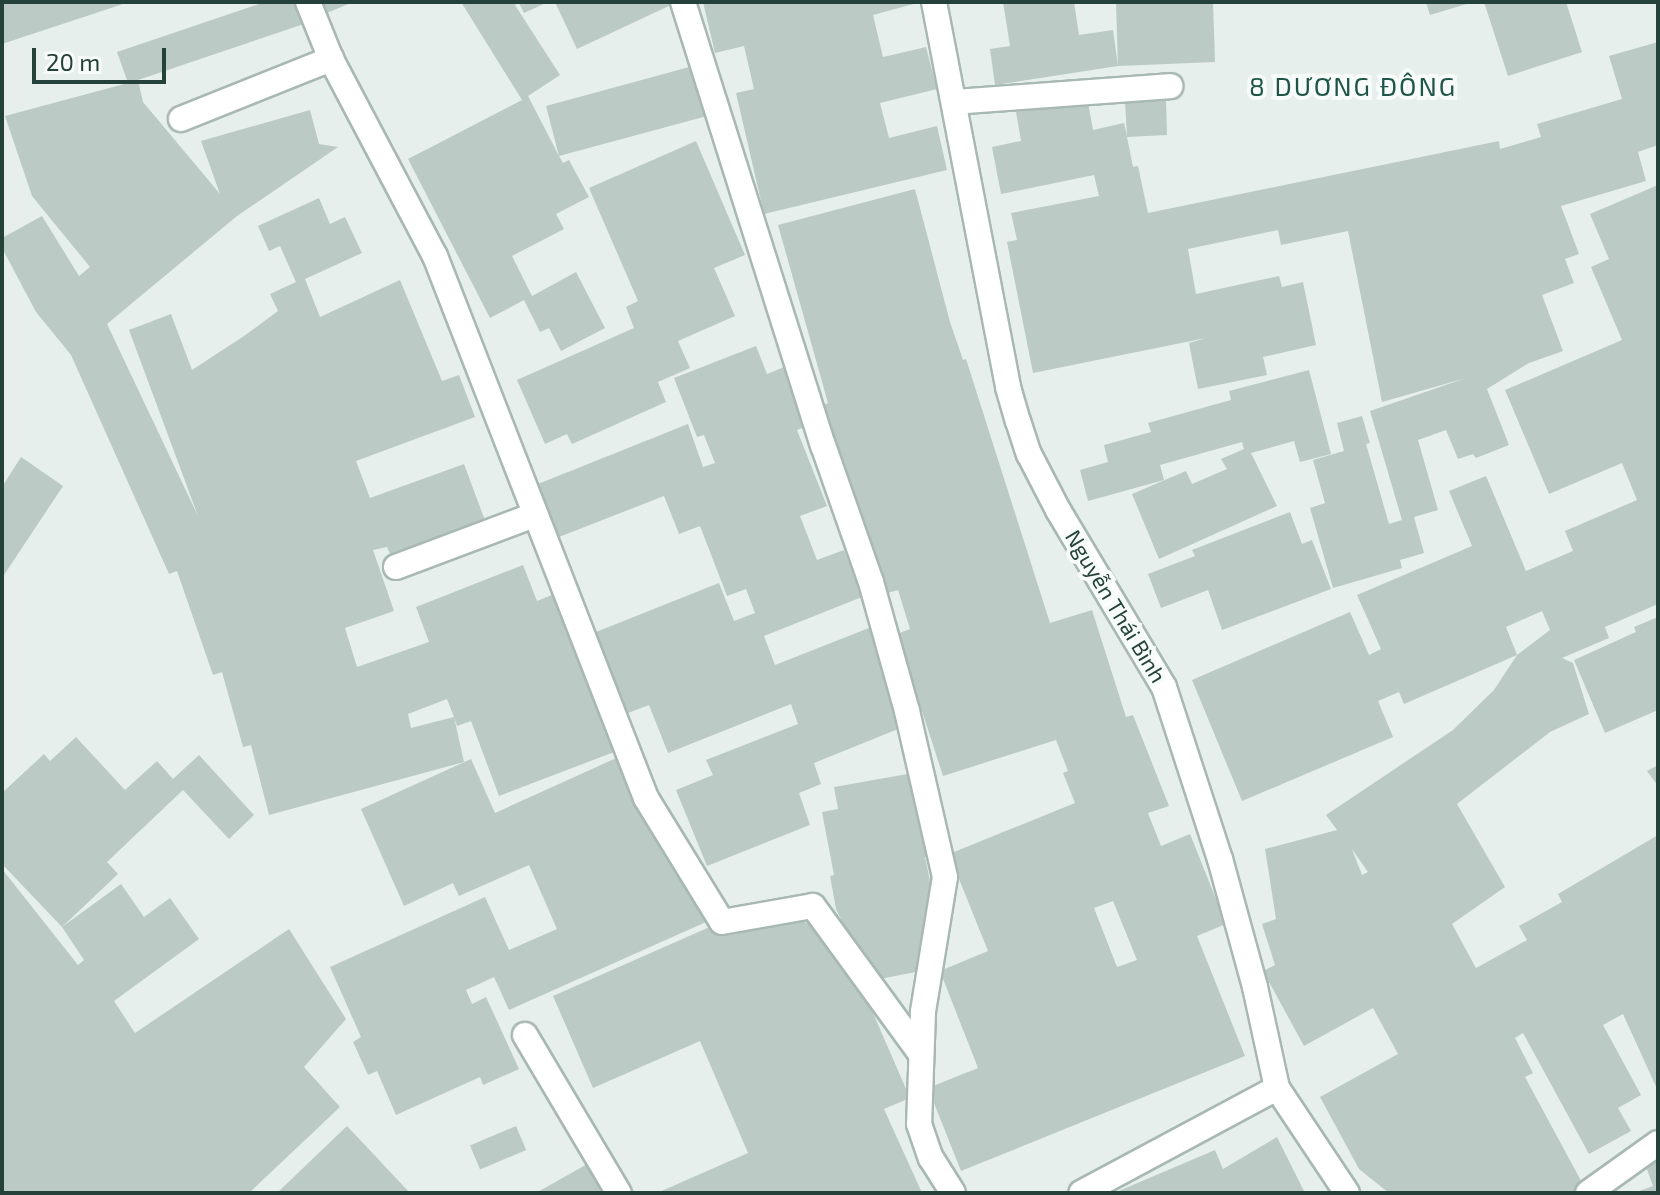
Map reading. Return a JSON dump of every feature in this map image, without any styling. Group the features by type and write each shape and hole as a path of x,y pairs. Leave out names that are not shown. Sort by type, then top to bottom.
{"street":[{"path":"308,2 331,59 435,256 646,798 722,922 813,906 921,1054"},
{"path":"683,2 823,445 871,582 907,711 945,877 923,1012 919,1124 931,1158 953,1193"},
{"name":"Nguyễn Thái Bình","path":"934,2 1008,387 1018,421 1029,454 1058,510 1164,687 1220,859 1255,987 1277,1088"},
{"path":"181,119 331,59"},
{"path":"954,102 1170,86"},
{"path":"396,567 534,515"},
{"path":"525,1035 619,1193"},
{"path":"1081,1193 1277,1088 1347,1193"},
{"path":"1588,1193 1658,1143"}],"building":[{"path":"2,2 126,2 126,3 2,44"},
{"path":"265,2 297,2 304,24 138,80 143,102 220,194 201,141 310,110 319,144 338,147 237,216 107,324 198,516 129,330 171,314 192,370 244,336 278,311 270,294 296,282 280,246 269,251 258,226 319,198 330,224 345,217 362,253 305,279 320,317 400,280 442,381 459,375 475,417 356,461 370,498 464,464 487,526 393,561 387,547 373,550 394,611 345,628 357,667 429,642 416,607 523,565 537,601 554,594 614,752 499,796 471,721 457,726 454,717 464,762 269,815 251,745 243,747 222,672 213,675 177,571 169,574 71,355 36,312 2,248 2,238 42,216 79,276 90,267 32,196 5,116 128,83 117,52","holes":["447,699 454,717 411,728 408,714"]},
{"path":"323,2 353,2 327,13"},
{"path":"461,2 548,2 524,13 519,3 515,5 560,75 528,96 563,163 569,160 589,197 556,214 564,229 512,256 532,296 576,272 605,328 561,351 549,328 540,332 524,300 490,318 408,159 522,100"},
{"path":"555,2 670,2 671,5 577,49"},
{"path":"703,2 921,2 873,15 883,57 926,47 937,89 880,103 889,138 937,126 947,170 764,214 736,93 754,89 744,46 715,53"},
{"path":"1003,2 1074,2 1079,35 1113,30 1118,66 995,85 990,49 1010,46"},
{"path":"1116,2 1213,2 1215,62 1118,66"},
{"path":"1426,2 1470,2 1470,3 1430,15"},
{"path":"1484,2 1566,2 1582,52 1508,76"},
{"path":"1658,42 1658,145 1638,152 1646,181 1561,206 1579,254 1565,259 1574,283 1542,295 1563,351 1529,363 1487,389 1509,445 1476,458 1473,454 1458,459 1446,430 1418,440 1438,510 1414,517 1424,553 1400,560 1402,568 1333,588 1310,508 1325,503 1313,460 1344,451 1337,423 1362,416 1370,443 1366,444 1389,524 1402,520 1370,411 1466,378 1382,402 1348,231 1281,245 1278,230 1188,249 1196,294 1279,276 1282,287 1303,282 1316,345 1263,357 1267,375 1198,389 1189,343 1206,338 1033,373 1007,242 1017,240 1011,213 1099,196 1094,175 1001,194 992,147 1021,141 1016,112 1087,97 1093,130 1124,123 1133,167 1138,166 1148,213 1499,141 1500,149 1541,137 1537,124 1622,99 1609,56"},
{"path":"693,66 707,116 559,156 546,106"},
{"path":"1166,99 1167,135 1127,137 1125,101"},
{"path":"696,141 745,255 714,268 735,316 678,341 690,368 658,382 666,402 572,444 567,434 545,444 517,380 634,328 626,307 638,301 589,188"},
{"path":"1658,185 1658,604 1605,627 1609,638 1562,658 1573,663 1589,714 1550,732 1457,804 1505,887 1452,924 1476,968 1527,940 1519,926 1562,902 1558,894 1658,835 1658,1091 1623,1014 1603,1025 1641,1095 1618,1108 1631,1131 1589,1154 1523,1033 1515,1038 1533,1073 1525,1077 1586,1190 1581,1193 1389,1193 1359,1169 1320,1097 1398,1054 1373,1008 1304,1046 1263,971 1275,965 1262,924 1276,919 1265,849 1337,830 1326,815 1453,730 1494,690 1517,655 1404,704 1399,692 1378,701 1393,737 1242,801 1192,680 1350,612 1369,655 1381,649 1357,595 1472,546 1449,491 1486,476 1526,571 1573,551 1565,531 1637,500 1622,463 1549,494 1505,390 1622,340 1591,267 1609,259 1590,214","holes":["1542,611 1550,630 1517,655 1506,627","1352,849 1368,872 1362,875"]},
{"path":"915,189 950,322 963,360 966,359 1050,623 1092,610 1126,717 1133,715 1169,806 1148,813 1161,846 1190,834 1226,924 1197,936 1245,1056 961,1171 928,1088 978,1068 940,971 988,951 949,854 1075,803 1063,773 1068,771 1056,740 943,776 897,634 910,629 898,590 884,594 824,405 828,403 778,225","holes":["1113,901 1137,960 1117,967 1094,908"]},
{"path":"756,346 767,374 789,365 812,424 797,430 827,506 800,516 817,560 844,550 862,597 764,636 775,665 874,626 908,725 814,763 821,784 799,793 810,825 707,866 676,790 713,775 706,760 798,724 791,704 668,753 649,705 628,713 596,632 719,583 734,621 755,613 746,589 727,596 700,526 679,534 664,496 559,537 538,484 688,424 703,467 715,463 704,435 697,437 674,378"},
{"path":"1309,370 1331,454 1300,462 1294,441 1251,453 1277,506 1159,559 1132,494 1186,471 1192,484 1227,469 1221,459 1244,449 1242,442 1160,465 1164,480 1088,501 1080,470 1108,462 1104,445 1151,432 1148,423 1231,400 1229,391"},
{"path":"21,457 63,486 2,578 2,487"},
{"path":"1290,512 1302,544 1312,540 1331,589 1222,630 1208,590 1161,608 1148,574 1195,556 1192,550"},
{"path":"1658,617 1658,710 1605,733 1574,660 1636,632 1634,627"},
{"path":"76,737 125,790 157,761 173,779 199,755 254,815 229,839 183,790 107,862 118,874 62,927 2,864 2,793 44,754 50,761"},
{"path":"623,755 655,808 706,922 509,1010 494,977 466,990 472,1004 486,997 519,1069 483,1085 480,1077 396,1115 377,1071 368,1075 353,1042 361,1037 330,967 485,897 509,950 557,929 529,865 459,896 453,883 404,906 361,809 471,759 495,813"},
{"path":"1658,765 1658,786 1647,771"},
{"path":"913,773 937,856 925,857 932,891 926,970 880,979 851,940 836,909 830,876 834,875 822,812 838,809 834,787"},
{"path":"2,869 78,965 84,960 62,927 121,884 144,917 170,898 199,939 114,1001 135,1033 289,929 346,1019 304,1067 340,1107 249,1193 2,1193"},
{"path":"746,911 802,921 840,937 910,1098 884,1109 922,1193 657,1193 748,1153 700,1041 593,1088 553,996"},
{"path":"347,1126 410,1193 277,1193"},
{"path":"516,1126 526,1150 480,1169 470,1146"},
{"path":"1277,1137 1305,1193 1114,1193 1215,1150 1223,1169"},
{"path":"1658,1156 1658,1193 1634,1193 1653,1186 1644,1161"},
{"path":"596,1159 616,1193 536,1193"}],"district":[{"name":"8 DƯƠNG ĐÔNG","path":"1353,86"}]}
